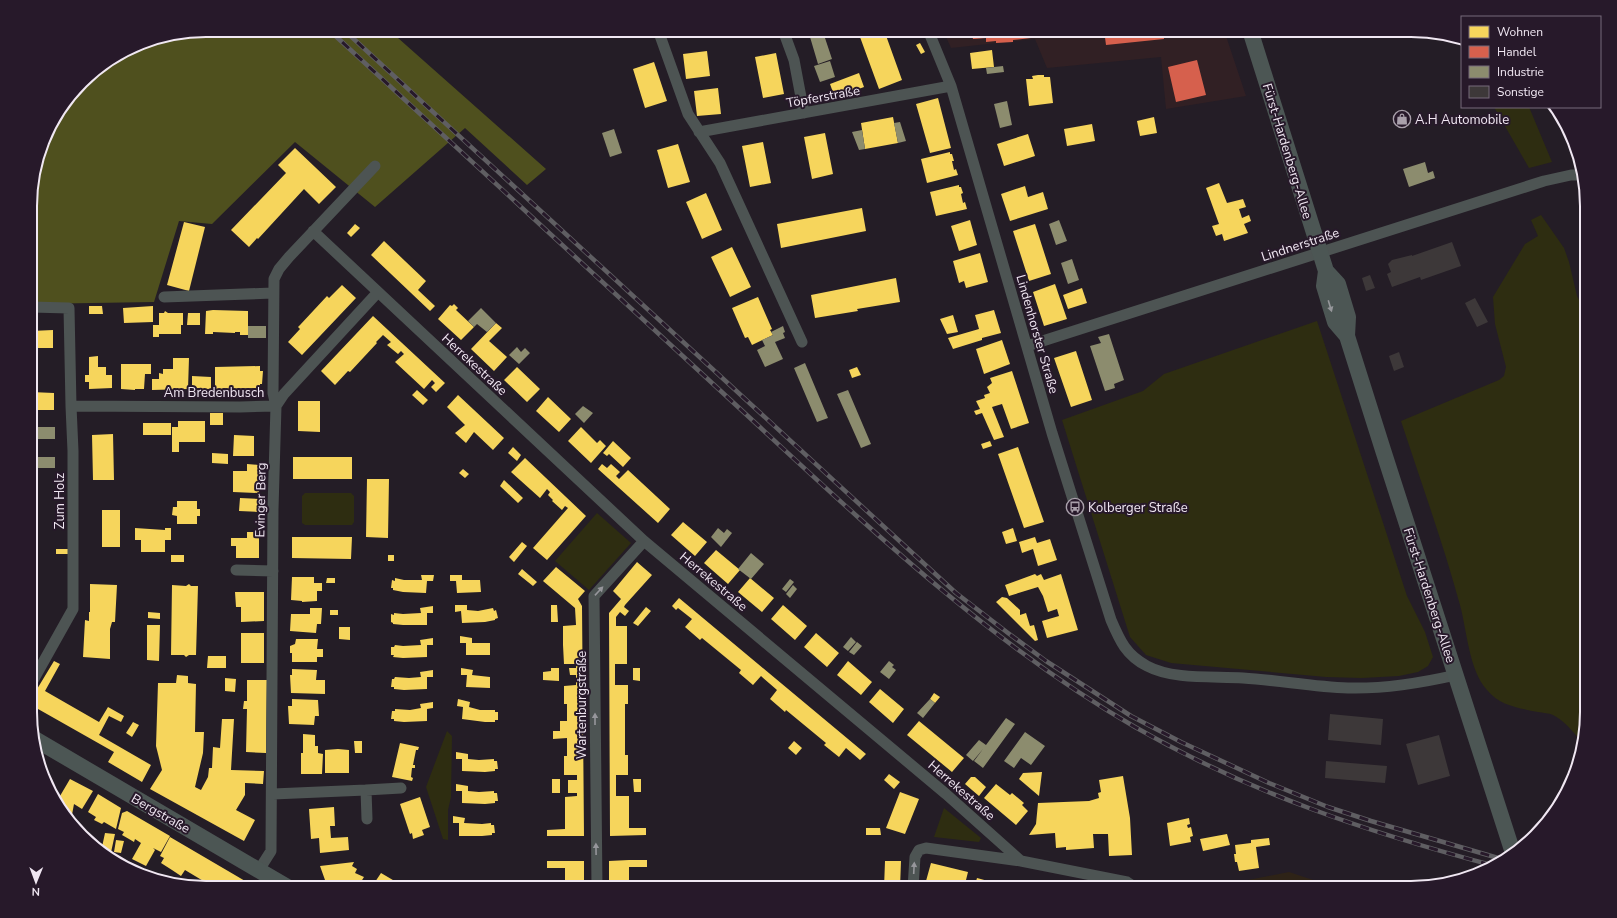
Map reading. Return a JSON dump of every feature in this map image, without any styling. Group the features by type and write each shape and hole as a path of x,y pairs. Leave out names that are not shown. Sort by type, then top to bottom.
{"street":[{"path":"660,37 688,114 720,163 802,342"},
{"path":"786,37 794,60 804,113"},
{"name":"Lindenhorster Straße","path":"931,37 952,86 1052,433 1111,620 1123,646 1135,658 1157,671 1182,675 1260,679 1349,688 1432,681 1456,675"},
{"name":"Fürst-Hardenberg-Allee","path":"1252,37 1326,271 1338,284 1348,317 1347,336 1385,458 1512,847"},
{"name":"Töpferstraße","path":"699,132 952,86"},
{"name":"Evinger Berg","path":"259,870 271,851 273,794 273,570 276,406 273,393 274,279 279,269 375,166"},
{"name":"Lindnerstraße","path":"1027,346 1544,180 1577,175"},
{"name":"Herrekestraße","path":"313,231 644,541 946,794 1021,861"},
{"name":"Am Bredenbusch","path":"70,406 276,406 284,394 378,292"},
{"path":"164,297 273,294"},
{"name":"Zum Holz","path":"37,307 69,308 70,406 73,459 73,609 37,675"},
{"name":"Wartenburgstraße","path":"597,881 594,596 644,541"},
{"path":"236,570 273,570"},
{"name":"Bergstraße","path":"39,742 259,870 273,881"},
{"path":"273,794 401,788"},
{"path":"366,790 367,819"},
{"path":"913,881 915,857 919,850 926,848 1021,861 1122,881"}],"shaded area":[{"path":"195,37 397,37 546,169 527,185 465,128 375,207 295,142 212,224 179,221 154,302 37,304 38,184 46,152 54,131 65,112 86,86 112,65 131,54 152,46 173,40"},
{"path":"946,37 1226,37 1246,96 1166,109 1161,57 1047,68 1035,39 951,48"},
{"path":"1495,108 1529,108 1552,162 1529,168"},
{"path":"1541,215 1564,248 1580,302 1580,723 1578,738 1568,726 1557,717 1550,714 1510,706 1498,700 1481,682 1472,661 1460,605 1432,513 1401,421 1499,380 1504,376 1506,367 1495,324 1493,297 1525,244 1538,236 1531,220"},
{"path":"1317,321 1407,596 1425,632 1433,657 1428,666 1418,672 1399,676 1362,678 1326,677 1171,663 1146,655 1130,637 1062,420 1143,391 1164,374"},
{"path":"305,493 351,493 354,496 354,522 352,525 305,525 302,523 302,496"},
{"path":"597,513 631,543 589,590 555,561"},
{"path":"447,731 452,736 451,797 448,810 448,840 443,839 426,787"},
{"path":"944,808 981,838 979,842 934,837"},
{"path":"1289,872 1316,881 1243,881"}],"building: Wohnen":[{"path":"860,37 887,37 902,80 879,89"},
{"path":"920,43 925,52 921,54 916,45"},
{"path":"992,50 994,67 972,69 970,53"},
{"path":"707,51 710,76 686,79 683,54"},
{"path":"776,53 784,94 763,98 755,57"},
{"path":"654,62 667,101 645,108 633,69"},
{"path":"859,73 864,87 835,98 830,84"},
{"path":"1038,75 1050,77 1053,103 1029,106 1026,79 1033,79 1032,76"},
{"path":"718,88 721,114 697,116 694,91"},
{"path":"938,98 951,148 930,153 916,104"},
{"path":"893,117 898,143 865,149 861,123"},
{"path":"1154,117 1157,133 1140,136 1137,121"},
{"path":"1092,124 1095,141 1067,146 1064,129"},
{"path":"825,133 833,174 812,179 804,137"},
{"path":"1028,134 1035,156 1004,166 997,144"},
{"path":"763,142 771,183 750,187 742,146"},
{"path":"678,144 690,182 668,188 657,150"},
{"path":"295,148 336,187 319,204 304,189 249,247 231,230 286,173 278,165"},
{"path":"950,152 954,161 952,161 954,170 956,169 958,175 927,183 921,159"},
{"path":"1219,183 1227,203 1243,199 1246,207 1239,209 1242,218 1249,215 1251,221 1244,224 1248,233 1224,241 1222,234 1216,236 1212,226 1219,224 1206,188"},
{"path":"959,185 963,193 961,194 963,203 965,202 967,209 936,216 930,192"},
{"path":"1025,186 1028,197 1043,192 1048,209 1010,221 1001,194"},
{"path":"706,193 722,230 702,239 686,202"},
{"path":"862,208 866,231 781,248 777,224"},
{"path":"970,220 977,245 959,251 951,226"},
{"path":"184,222 205,227 189,291 167,285"},
{"path":"355,224 360,228 351,237 347,233"},
{"path":"1035,224 1051,274 1029,281 1013,231"},
{"path":"384,241 426,281 418,290 435,306 430,311 371,255"},
{"path":"732,247 751,287 730,297 711,257"},
{"path":"980,253 988,282 966,288 964,281 959,283 953,261"},
{"path":"896,278 900,302 815,318 811,295"},
{"path":"1055,284 1067,319 1044,326 1033,292"},
{"path":"342,285 356,298 302,355 288,342 300,329 298,327 327,296 329,298"},
{"path":"1082,288 1087,303 1068,309 1063,295"},
{"path":"758,297 772,329 770,330 773,335 752,345 748,337 745,338 732,308"},
{"path":"454,304 458,308 456,310 474,327 461,340 438,319 450,305 452,306"},
{"path":"89,306 102,306 103,314 89,314"},
{"path":"153,306 153,322 124,323 123,308"},
{"path":"994,310 1001,333 982,338 982,340 953,349 948,338 979,329 975,315"},
{"path":"165,311 168,313 183,313 181,334 159,334 159,337 153,337 153,325 159,325 159,313 164,313"},
{"path":"206,311 248,311 248,335 240,335 240,332 213,332 213,334 205,334"},
{"path":"188,313 200,313 200,325 187,325"},
{"path":"953,315 958,332 947,334 940,319"},
{"path":"373,316 445,383 436,392 431,387 435,383 432,380 424,389 395,362 404,354 401,351 398,354 387,345 391,342 383,335 350,372 348,371 335,385 321,371"},
{"path":"496,323 502,328 489,341 507,357 494,371 471,349"},
{"path":"53,330 53,348 37,348 37,331"},
{"path":"1002,340 1010,364 984,374 976,349"},
{"path":"1076,351 1092,400 1071,407 1054,358"},
{"path":"98,356 98,367 106,367 106,375 112,375 112,388 89,389 89,382 85,382 85,375 89,375 89,357"},
{"path":"173,358 189,358 188,389 152,390 152,379 159,379 159,373 163,374 163,369 173,369"},
{"path":"121,364 151,364 151,374 145,374 144,389 121,389"},
{"path":"260,366 260,371 263,371 262,384 260,384 260,388 215,389 215,367"},
{"path":"517,367 540,389 527,402 504,380"},
{"path":"857,367 861,375 852,378 849,370"},
{"path":"1012,371 1029,423 1011,429 1002,404 992,407 1004,437 994,440 982,413 976,415 974,411 980,409 976,401 985,398 984,395 990,393 987,387 992,383 990,378"},
{"path":"192,376 211,377 211,389 192,389"},
{"path":"417,390 428,400 423,405 412,395"},
{"path":"37,392 54,393 54,410 37,410"},
{"path":"458,395 504,438 493,450 474,432 466,443 455,433 465,425 447,407"},
{"path":"548,397 571,419 559,432 536,411"},
{"path":"298,401 320,401 320,432 298,431"},
{"path":"210,413 223,413 223,425 210,425"},
{"path":"178,421 205,421 205,442 179,442 179,452 172,452 172,427 178,427"},
{"path":"143,423 171,423 171,435 143,435"},
{"path":"581,427 597,443 600,440 606,446 591,463 568,441"},
{"path":"113,434 114,480 93,480 92,435"},
{"path":"234,435 254,436 254,456 233,456"},
{"path":"613,441 631,458 623,467 609,454 607,456 603,453"},
{"path":"990,441 992,446 983,449 981,444"},
{"path":"513,447 521,455 517,461 508,453"},
{"path":"1018,447 1044,522 1024,528 998,454"},
{"path":"212,453 228,454 228,464 212,463"},
{"path":"293,457 352,457 352,479 293,479"},
{"path":"525,458 586,516 547,560 533,548 568,508 565,506 562,510 552,501 553,500 548,495 550,492 547,489 540,498 511,472"},
{"path":"247,464 259,465 259,493 233,492 233,471 247,471"},
{"path":"602,464 607,468 611,464 620,472 616,476 619,479 628,470 670,509 658,523 598,469"},
{"path":"463,469 469,474 465,478 459,473"},
{"path":"367,479 389,479 388,538 366,537"},
{"path":"504,480 523,498 518,503 500,486"},
{"path":"240,498 260,499 259,512 239,511"},
{"path":"177,501 197,501 197,509 200,509 200,516 197,516 197,524 177,524 177,516 172,515 173,507 177,507"},
{"path":"102,510 120,510 120,547 102,547"},
{"path":"683,522 707,542 695,556 671,535"},
{"path":"135,528 165,530 165,528 171,528 171,540 165,540 165,552 141,552 141,540 135,540"},
{"path":"1013,528 1017,541 1006,544 1002,532"},
{"path":"247,532 259,532 259,558 236,558 236,546 231,546 231,538 247,538"},
{"path":"292,537 352,537 351,559 292,558"},
{"path":"1035,537 1037,543 1050,539 1057,560 1038,566 1033,549 1022,553 1019,542"},
{"path":"522,542 527,546 514,562 509,557"},
{"path":"56,549 68,549 68,554 56,554"},
{"path":"716,550 740,570 728,584 704,563"},
{"path":"171,555 184,555 184,562 171,562"},
{"path":"388,555 394,555 394,561 388,561"},
{"path":"637,562 652,575 625,605 624,607 629,611 625,616 620,612 616,617 616,626 627,626 627,664 615,664 615,685 628,685 628,704 625,704 625,755 628,755 628,775 616,775 616,796 629,796 629,828 646,828 646,835 610,836 609,613 621,599 613,591"},
{"path":"556,567 585,591 578,599 582,606 584,836 547,836 547,830 565,829 565,797 577,796 577,793 568,793 568,780 577,780 577,775 564,775 564,756 567,756 567,738 553,739 553,731 560,731 560,721 567,721 567,704 564,704 564,686 576,685 576,675 570,675 569,668 576,668 576,664 564,664 563,645 563,626 576,625 575,608 543,581"},
{"path":"522,569 537,582 533,586 518,574"},
{"path":"1035,574 1037,576 1041,574 1044,580 1061,574 1078,630 1047,638 1042,621 1059,616 1057,609 1048,612 1043,596 1038,587 1009,596 1005,585"},
{"path":"421,575 434,575 433,581 427,581 426,593 403,592 393,590 393,588 391,588 392,580 395,581 395,578 404,580 422,580"},
{"path":"450,575 462,575 462,580 480,580 481,592 457,593 456,581 450,581"},
{"path":"292,577 314,577 314,583 322,583 322,591 317,591 317,601 302,602 291,600"},
{"path":"327,578 335,578 335,583 326,583"},
{"path":"750,578 774,598 762,612 738,592"},
{"path":"90,584 117,585 115,622 112,622 110,629 110,659 83,657 85,620 89,621 90,612"},
{"path":"189,584 191,586 198,586 196,655 189,655 186,657 184,655 171,655 172,585 186,586"},
{"path":"235,592 264,592 264,621 241,622 241,607 236,607"},
{"path":"1002,597 1007,598 1020,610 1020,615 1026,613 1030,626 1034,625 1038,640 1035,641 996,602"},
{"path":"679,598 866,754 860,760 846,748 839,757 824,745 826,743 786,710 785,712 770,699 777,690 761,676 753,685 739,673 741,670 702,638 700,640 685,627 692,619 678,608 676,610 672,606"},
{"path":"455,605 467,605 467,610 478,611 493,608 494,611 496,610 498,618 485,622 462,623 461,611 455,612"},
{"path":"551,605 557,605 558,622 551,622"},
{"path":"783,605 807,626 795,640 771,619"},
{"path":"433,606 433,613 427,613 427,625 403,625 393,624 391,622 391,614 421,613 420,608"},
{"path":"646,607 651,611 638,626 633,623"},
{"path":"310,608 322,608 321,624 317,624 316,633 290,631 291,614 310,614"},
{"path":"330,610 338,610 338,615 330,615"},
{"path":"148,612 160,613 160,619 148,618"},
{"path":"147,625 160,625 159,661 147,660"},
{"path":"339,627 350,627 350,640 339,639"},
{"path":"241,633 264,633 264,663 241,663"},
{"path":"816,633 839,653 827,667 804,647"},
{"path":"460,636 472,638 472,643 490,643 490,655 466,655 466,643 460,643"},
{"path":"433,638 433,645 427,645 427,657 403,658 393,657 394,655 391,655 391,647 394,647 395,645 421,645 420,640"},
{"path":"296,639 318,639 317,649 323,649 323,657 317,657 317,662 292,662 290,646 295,644"},
{"path":"208,656 226,656 226,668 207,668"},
{"path":"54,661 60,664 45,691 99,722 108,707 124,716 121,722 109,716 99,735 151,765 142,782 108,762 114,752 37,708 37,689"},
{"path":"848,661 872,682 861,695 837,675"},
{"path":"461,668 473,670 472,675 490,677 490,688 466,687 467,675 461,675"},
{"path":"551,668 559,668 559,681 543,680 543,672 551,671"},
{"path":"633,668 640,668 640,681 633,680"},
{"path":"292,669 317,670 316,680 325,680 325,694 291,693 290,675 292,675"},
{"path":"433,670 433,677 427,677 427,689 404,690 394,689 394,687 391,687 392,679 395,677 421,677 420,672"},
{"path":"177,675 188,676 188,683 196,684 195,732 204,732 203,753 195,787 201,790 208,777 209,768 212,768 213,747 220,748 222,719 234,719 231,770 264,771 263,784 245,783 245,795 236,810 255,820 244,841 150,789 162,770 156,746 158,683 176,683"},
{"path":"225,678 236,679 235,692 225,691"},
{"path":"247,680 267,680 266,753 246,752 247,709 243,709 244,701 247,701"},
{"path":"880,689 904,709 893,723 869,702"},
{"path":"934,693 940,697 935,703 930,699"},
{"path":"292,699 318,700 319,716 315,716 314,725 289,724 288,706 292,706"},
{"path":"458,699 470,702 469,707 480,710 495,710 495,712 498,712 498,720 495,720 495,722 485,722 462,719 463,707 457,706"},
{"path":"433,702 433,708 427,709 427,721 404,722 394,721 394,719 391,719 392,711 395,711 395,709 410,710 421,708 420,704"},
{"path":"919,721 964,758 952,772 907,735"},
{"path":"133,722 139,725 132,737 126,733"},
{"path":"303,734 315,735 315,746 318,746 318,753 323,754 322,774 301,774"},
{"path":"354,741 362,741 362,753 355,753"},
{"path":"794,741 802,748 796,755 788,748"},
{"path":"400,743 419,747 418,750 416,750 413,765 415,765 415,768 412,768 412,781 392,777"},
{"path":"325,750 349,750 349,773 325,773"},
{"path":"456,752 468,754 468,759 494,759 494,761 497,761 498,769 495,769 495,771 485,772 462,771 462,759 456,759"},
{"path":"1042,772 1039,796 1019,779 1023,773"},
{"path":"889,774 900,782 894,789 884,780"},
{"path":"1123,776 1130,818 1132,855 1109,856 1108,834 1093,834 1094,848 1066,850 1066,847 1056,848 1055,833 1029,835 1036,824 1038,803 1089,801 1099,798 1098,793 1101,792 1099,780"},
{"path":"971,777 975,777 986,787 979,796 965,784"},
{"path":"70,779 93,791 82,809 74,804 72,815 60,796"},
{"path":"552,779 560,779 560,793 552,793"},
{"path":"633,779 641,779 641,792 634,792"},
{"path":"456,784 468,786 468,791 494,791 494,793 497,793 498,801 495,801 495,803 485,804 462,803 462,791 456,791"},
{"path":"996,784 1010,795 1012,793 1024,803 1022,805 1028,811 1016,825 984,798"},
{"path":"900,792 919,799 905,834 886,828"},
{"path":"98,794 121,808 116,829 104,822 102,824 94,820 96,817 88,812"},
{"path":"420,797 430,827 422,830 424,835 413,839 400,804"},
{"path":"334,807 335,826 330,826 331,838 348,837 349,850 320,853 319,838 311,839 309,809"},
{"path":"127,811 170,836 161,852 153,848 155,850 146,866 132,859 141,843 135,839 134,842 122,835 124,832 118,829 122,813"},
{"path":"453,816 465,818 464,823 491,823 491,825 494,825 495,833 492,833 492,835 482,836 459,836 459,823 453,823"},
{"path":"1189,818 1190,824 1187,825 1188,828 1191,827 1193,836 1190,837 1191,842 1170,846 1167,823"},
{"path":"866,828 880,828 881,835 866,835"},
{"path":"105,833 115,834 111,852 102,845"},
{"path":"1227,834 1230,845 1203,851 1200,839"},
{"path":"170,837 245,881 203,881 185,870 181,876 161,863 164,858 160,856"},
{"path":"1269,838 1270,845 1256,847 1259,868 1239,871 1237,862 1235,862 1235,845 1251,843 1251,840"},
{"path":"116,840 124,841 121,853 114,852"},
{"path":"647,860 647,867 629,867 629,880 609,881 609,861"},
{"path":"547,861 584,861 584,881 565,881 565,868 547,868"},
{"path":"885,861 901,861 900,881 884,881"},
{"path":"354,862 352,866 357,869 355,873 364,877 361,881 324,881 320,866"},
{"path":"931,863 968,872 966,881 926,881"},
{"path":"381,873 395,881 376,881"},
{"path":"977,878 988,881 976,881"}],"building: Handel":[{"path":"973,37 1039,37 1013,40 1013,42 996,43 996,41 986,42 986,38 973,39"},
{"path":"1105,37 1164,37 1164,39 1106,45"},
{"path":"1197,60 1206,95 1176,102 1168,67"}],"building: Industrie":[{"path":"810,37 825,37 832,59 818,64"},
{"path":"830,61 835,77 820,82 814,66"},
{"path":"1003,66 1004,72 987,74 986,68"},
{"path":"1007,101 1012,125 1000,128 994,104"},
{"path":"900,122 906,141 898,143 894,123"},
{"path":"614,129 622,153 610,157 602,133"},
{"path":"862,130 865,149 859,150 852,132"},
{"path":"1425,162 1428,173 1433,171 1435,178 1409,187 1403,169"},
{"path":"1059,220 1067,241 1056,245 1049,224"},
{"path":"1072,259 1079,280 1068,284 1061,263"},
{"path":"481,308 496,323 487,332 477,324 474,327 468,321"},
{"path":"248,326 266,326 266,338 248,338"},
{"path":"783,326 785,338 775,342 783,359 765,367 757,350 765,346 762,340 773,335 771,332"},
{"path":"1109,334 1124,380 1114,384 1115,388 1105,391 1090,346 1101,343 1098,337"},
{"path":"517,347 521,352 525,348 530,353 519,364 509,355"},
{"path":"805,363 828,418 817,422 794,368"},
{"path":"848,390 871,444 861,448 837,394"},
{"path":"583,406 593,413 584,423 575,414"},
{"path":"37,427 55,427 55,439 37,439"},
{"path":"37,457 55,457 55,468 37,468"},
{"path":"718,528 724,533 727,529 732,533 721,547 711,537"},
{"path":"751,553 764,564 751,579 738,569"},
{"path":"790,579 794,582 786,592 782,589"},
{"path":"793,585 797,589 790,598 786,594"},
{"path":"851,637 856,642 848,651 843,647"},
{"path":"857,642 862,646 854,655 849,652"},
{"path":"889,661 894,665 892,667 896,670 889,679 880,672"},
{"path":"930,699 935,703 923,718 917,713"},
{"path":"1006,718 1015,724 983,768 974,761 983,749 973,761 966,755 979,740 986,745"},
{"path":"1025,732 1045,746 1031,765 1021,758 1014,768 1004,761"}],"building: Sonstige":[{"path":"1452,242 1461,266 1421,280 1420,277 1392,287 1387,274 1391,272 1388,264 1392,260 1412,256"},
{"path":"1370,275 1375,288 1366,291 1362,278"},
{"path":"1475,298 1488,322 1477,327 1465,303"},
{"path":"1399,352 1404,367 1394,371 1389,356"},
{"path":"1330,714 1383,719 1381,745 1328,740"},
{"path":"1439,735 1450,776 1418,785 1406,744"},
{"path":"1326,761 1387,766 1385,783 1325,778"}],"railway":[{"path":"337,37 831,493 927,578 1028,657 1080,693 1135,727 1178,751 1222,772 1266,791 1355,824 1487,864"},
{"path":"352,37 956,593 1046,661 1131,716 1181,742 1269,783 1328,807 1497,858"}],"place":[{"name":"A.H Automobile","path":"1402,119"},
{"name":"Kolberger Straße","path":"1075,507"}]}
